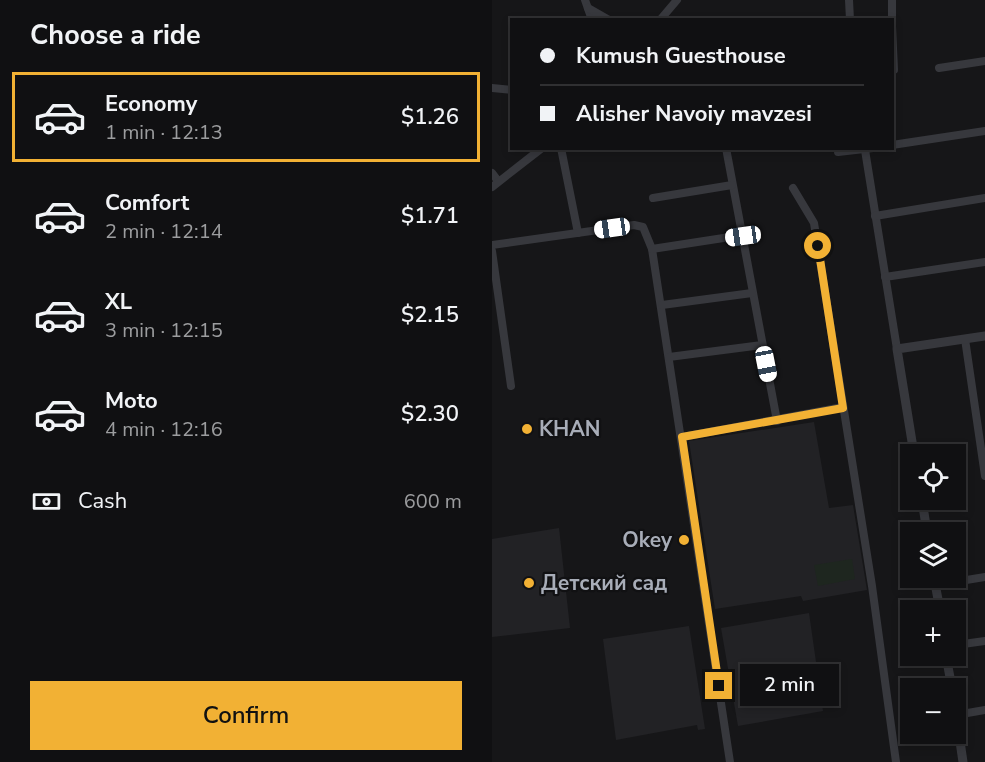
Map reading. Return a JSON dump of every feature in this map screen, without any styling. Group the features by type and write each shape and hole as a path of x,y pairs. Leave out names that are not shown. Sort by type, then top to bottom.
{"street":[{"path":"662,18 677,0"},
{"path":"849,0 850,18"},
{"path":"892,0 892,18"},
{"path":"587,4 606,18"},
{"path":"939,68 985,61"},
{"path":"492,88 510,90"},
{"path":"894,146 985,131"},
{"path":"492,173 495,184 539,150"},
{"path":"561,150 578,233"},
{"path":"726,150 777,421"},
{"path":"869,150 875,216 912,444"},
{"path":"653,198 732,185"},
{"path":"793,188 814,223 889,704 896,762"},
{"path":"875,216 985,198"},
{"path":"492,245 634,225 643,227 652,249 662,305 730,762"},
{"path":"652,249 743,236"},
{"path":"492,251 511,386"},
{"path":"885,277 985,262"},
{"path":"662,305 752,292"},
{"path":"897,349 985,336"},
{"path":"965,339 985,476"},
{"path":"669,357 762,345"},
{"path":"682,437 843,408"},
{"path":"966,579 985,577"},
{"path":"966,643 985,640"},
{"path":"966,713 985,710"},
{"path":"960,744 963,762"}],"shaded area":[{"path":"814,422 829,508 853,505 867,590 803,601 801,596 715,609 689,441"},
{"name":"Детский сад","path":"559,528 570,628 492,637 492,539"},
{"path":"852,559 855,579 818,586 814,565"},
{"path":"809,613 823,711 738,726 721,628"},
{"path":"689,626 705,729 698,730 697,725 616,740 603,639"}],"place":[{"name":"KHAN","path":"527,429"},
{"name":"Okey","path":"684,540"},
{"name":"Детский сад","path":"529,583"}],"route":[{"path":"719,686 682,437 843,408 818,246"}]}
